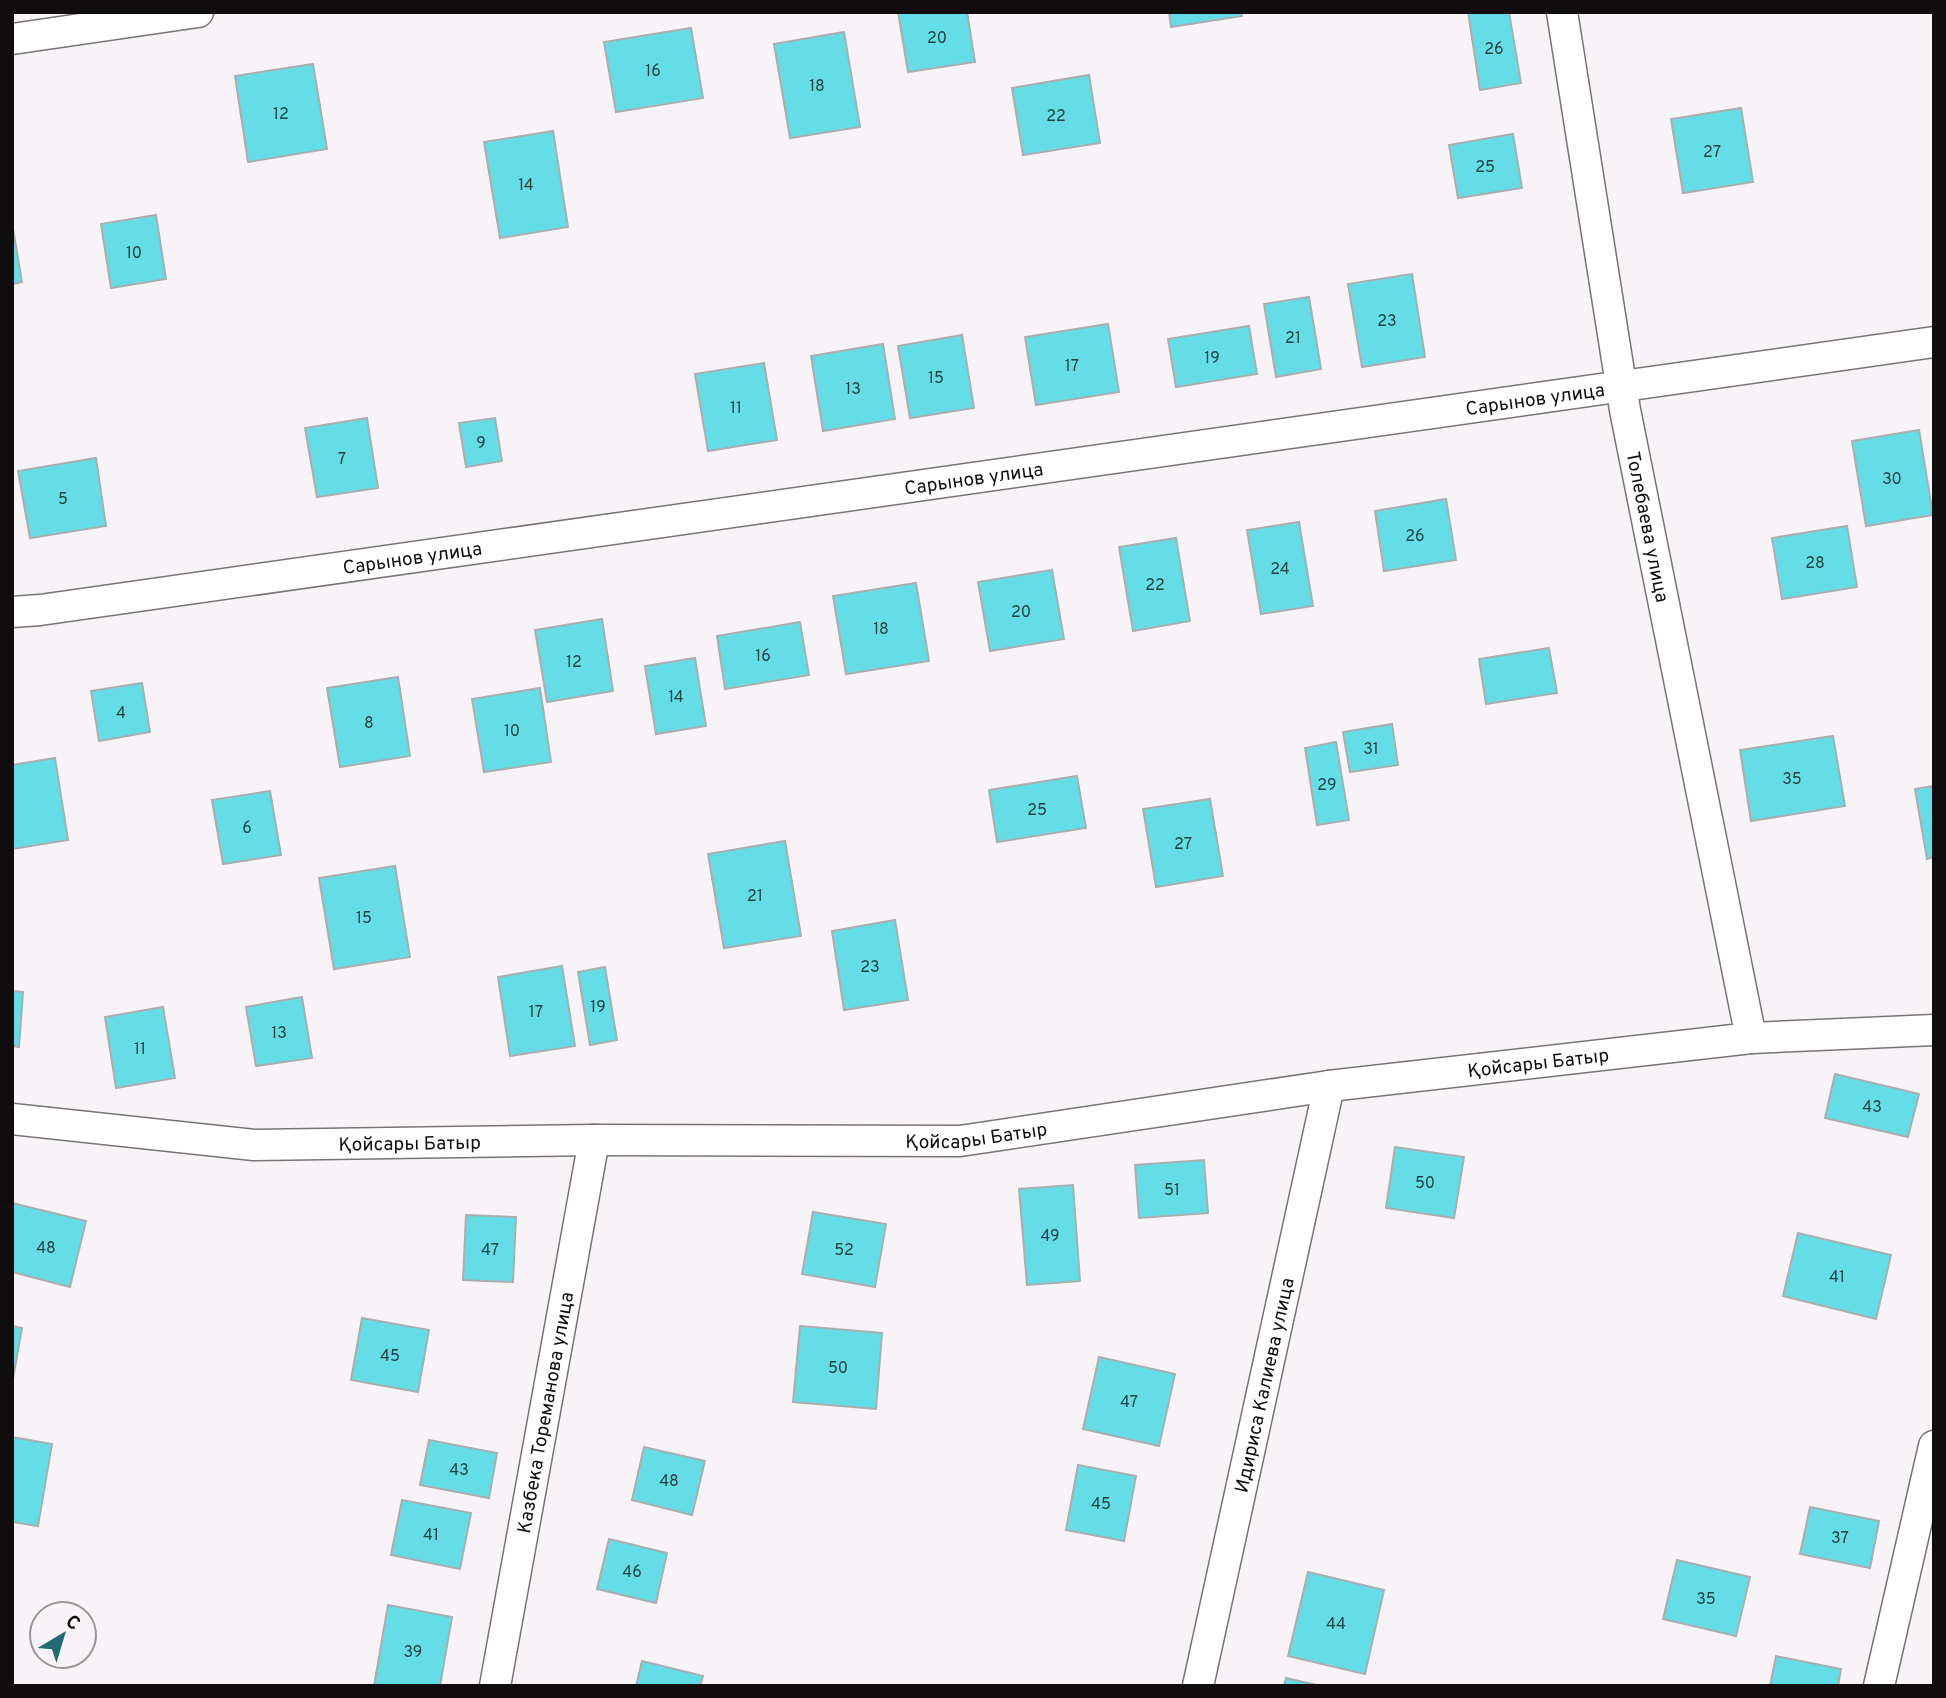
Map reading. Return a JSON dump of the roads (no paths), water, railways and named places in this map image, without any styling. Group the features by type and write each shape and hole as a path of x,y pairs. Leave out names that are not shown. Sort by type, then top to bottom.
{"street":[{"path":"12,39 198,12"},
{"name":"Толебаева улица","path":"1562,12 1621,385 1751,1038"},
{"name":"Сарынов улица","path":"12,612 1934,342"},
{"name":"Қойсары Батыр","path":"12,1119 254,1145 594,1140 960,1141 1329,1086 1751,1038 1934,1030"},
{"name":"Идириса Калиева улица","path":"1198,1686 1329,1086"},
{"name":"Казбека Тореманова улица","path":"495,1686 594,1140"},
{"path":"1879,1686 1934,1446"}]}
